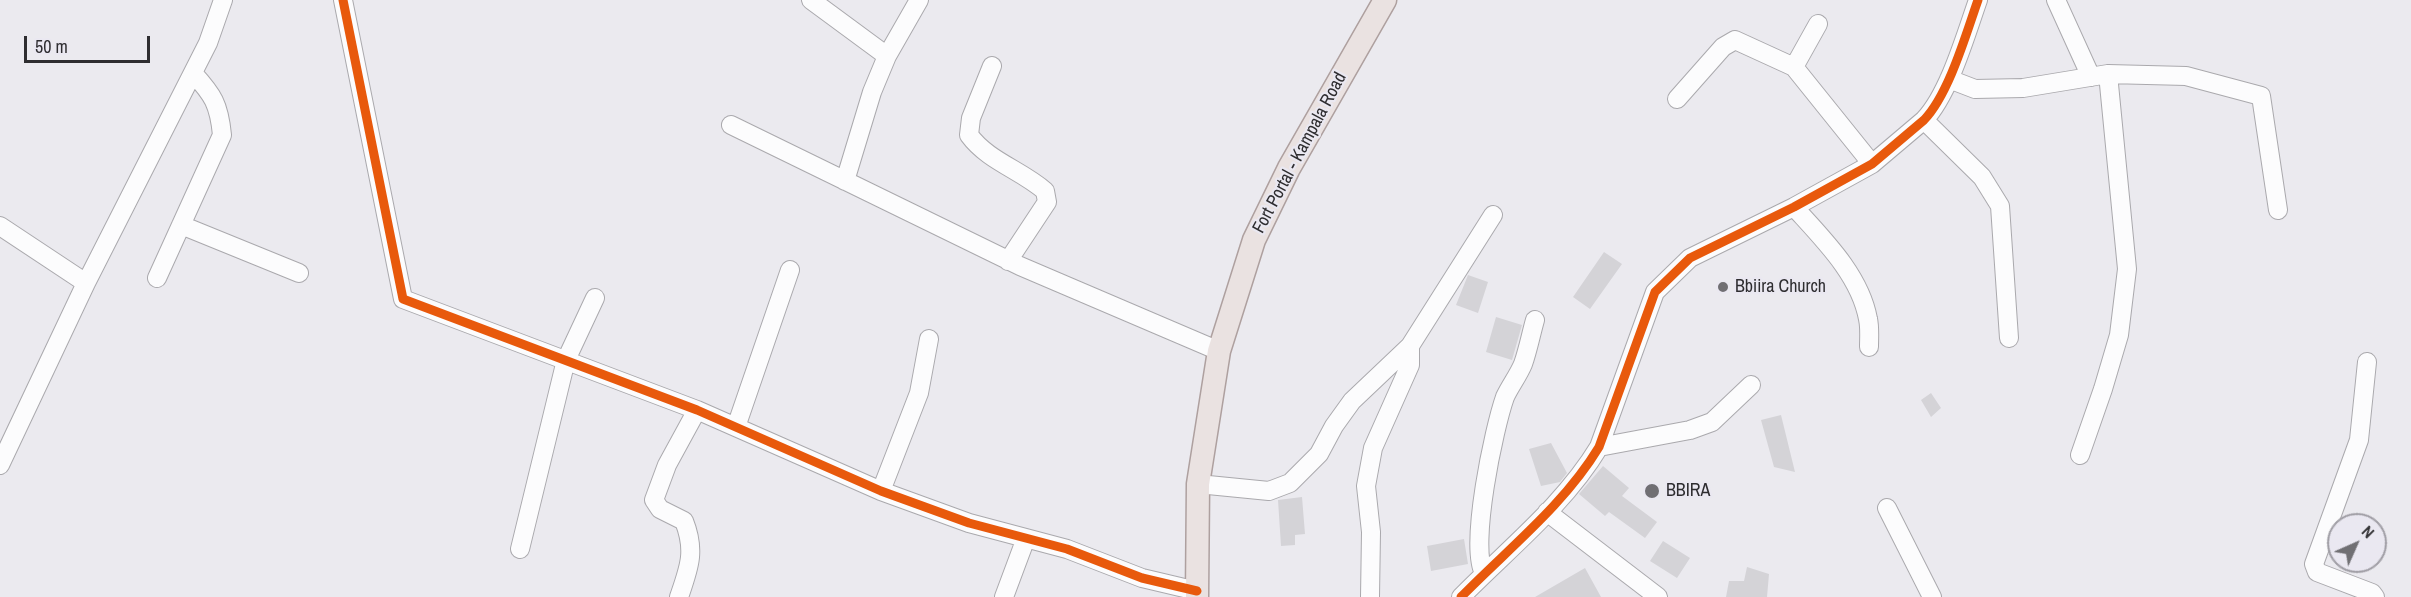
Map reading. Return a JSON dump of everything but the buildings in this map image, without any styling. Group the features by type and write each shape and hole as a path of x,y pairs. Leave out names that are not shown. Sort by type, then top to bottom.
{"main road":[{"name":"Fort Portal - Kampala Road","path":"1197,594 1198,484 1219,351 1254,240 1294,157 1385,0"}],"street":[{"path":"0,465 86,284 208,43 223,0"},
{"path":"343,0 403,299 697,410 881,490 969,523 1067,549 1142,578 1197,594"},
{"path":"811,0 887,56"},
{"path":"845,181 872,92 887,56 919,0"},
{"path":"1461,597 1547,512 1588,466 1599,447 1655,292 1689,258 1794,207 1872,164 1924,120 1930,114 1949,79 1978,0"},
{"path":"2056,0 2100,75 2127,269 2119,335 2080,455"},
{"path":"1794,67 1818,24"},
{"path":"1677,99 1723,47 1735,40 1794,67 1872,164"},
{"path":"992,66 971,118 969,135 979,149 1029,177 1045,191 1047,202 1008,261"},
{"path":"157,278 222,135 220,111 212,93 193,73"},
{"path":"1949,79 1975,89 2023,88 2100,75 2186,76 2261,96 2278,210"},
{"path":"1924,120 1982,177 2000,206 2009,338"},
{"path":"731,125 1008,261 1219,351"},
{"path":"1794,207 1837,254 1859,294 1869,319 1869,347"},
{"path":"1198,484 1269,491 1290,483 1319,454 1334,426 1352,401 1410,346 1493,215"},
{"path":"182,225 299,273"},
{"path":"0,226 86,284"},
{"path":"736,427 790,270"},
{"path":"520,549 566,360 596,298"},
{"path":"1484,573 1481,567 1479,531 1491,457 1505,397 1523,364 1535,320"},
{"path":"881,490 919,393 929,339"},
{"path":"1370,597 1371,532 1366,486 1373,448 1410,365 1410,346"},
{"path":"2367,362 2359,440 2314,564 2318,572 2372,593 2375,597"},
{"path":"1599,447 1690,430 1712,422 1751,385"},
{"path":"679,597 691,561 690,537 684,521 660,509 654,500 668,465 697,410"},
{"path":"1887,508 1932,597"},
{"path":"1547,512 1658,597"},
{"path":"1004,597 1026,538"}],"cycle path":[{"path":"343,0 403,299 697,410 881,491 969,523 1067,549 1142,578 1197,591"},
{"path":"1461,597 1552,507 1585,468 1599,447 1655,292 1690,258 1794,207 1872,164 1924,120 1933,109 1949,80 1978,0"}],"place":[{"name":"Bbiira Church","path":"1723,287"},
{"name":"BBIRA","path":"1652,491"}]}
